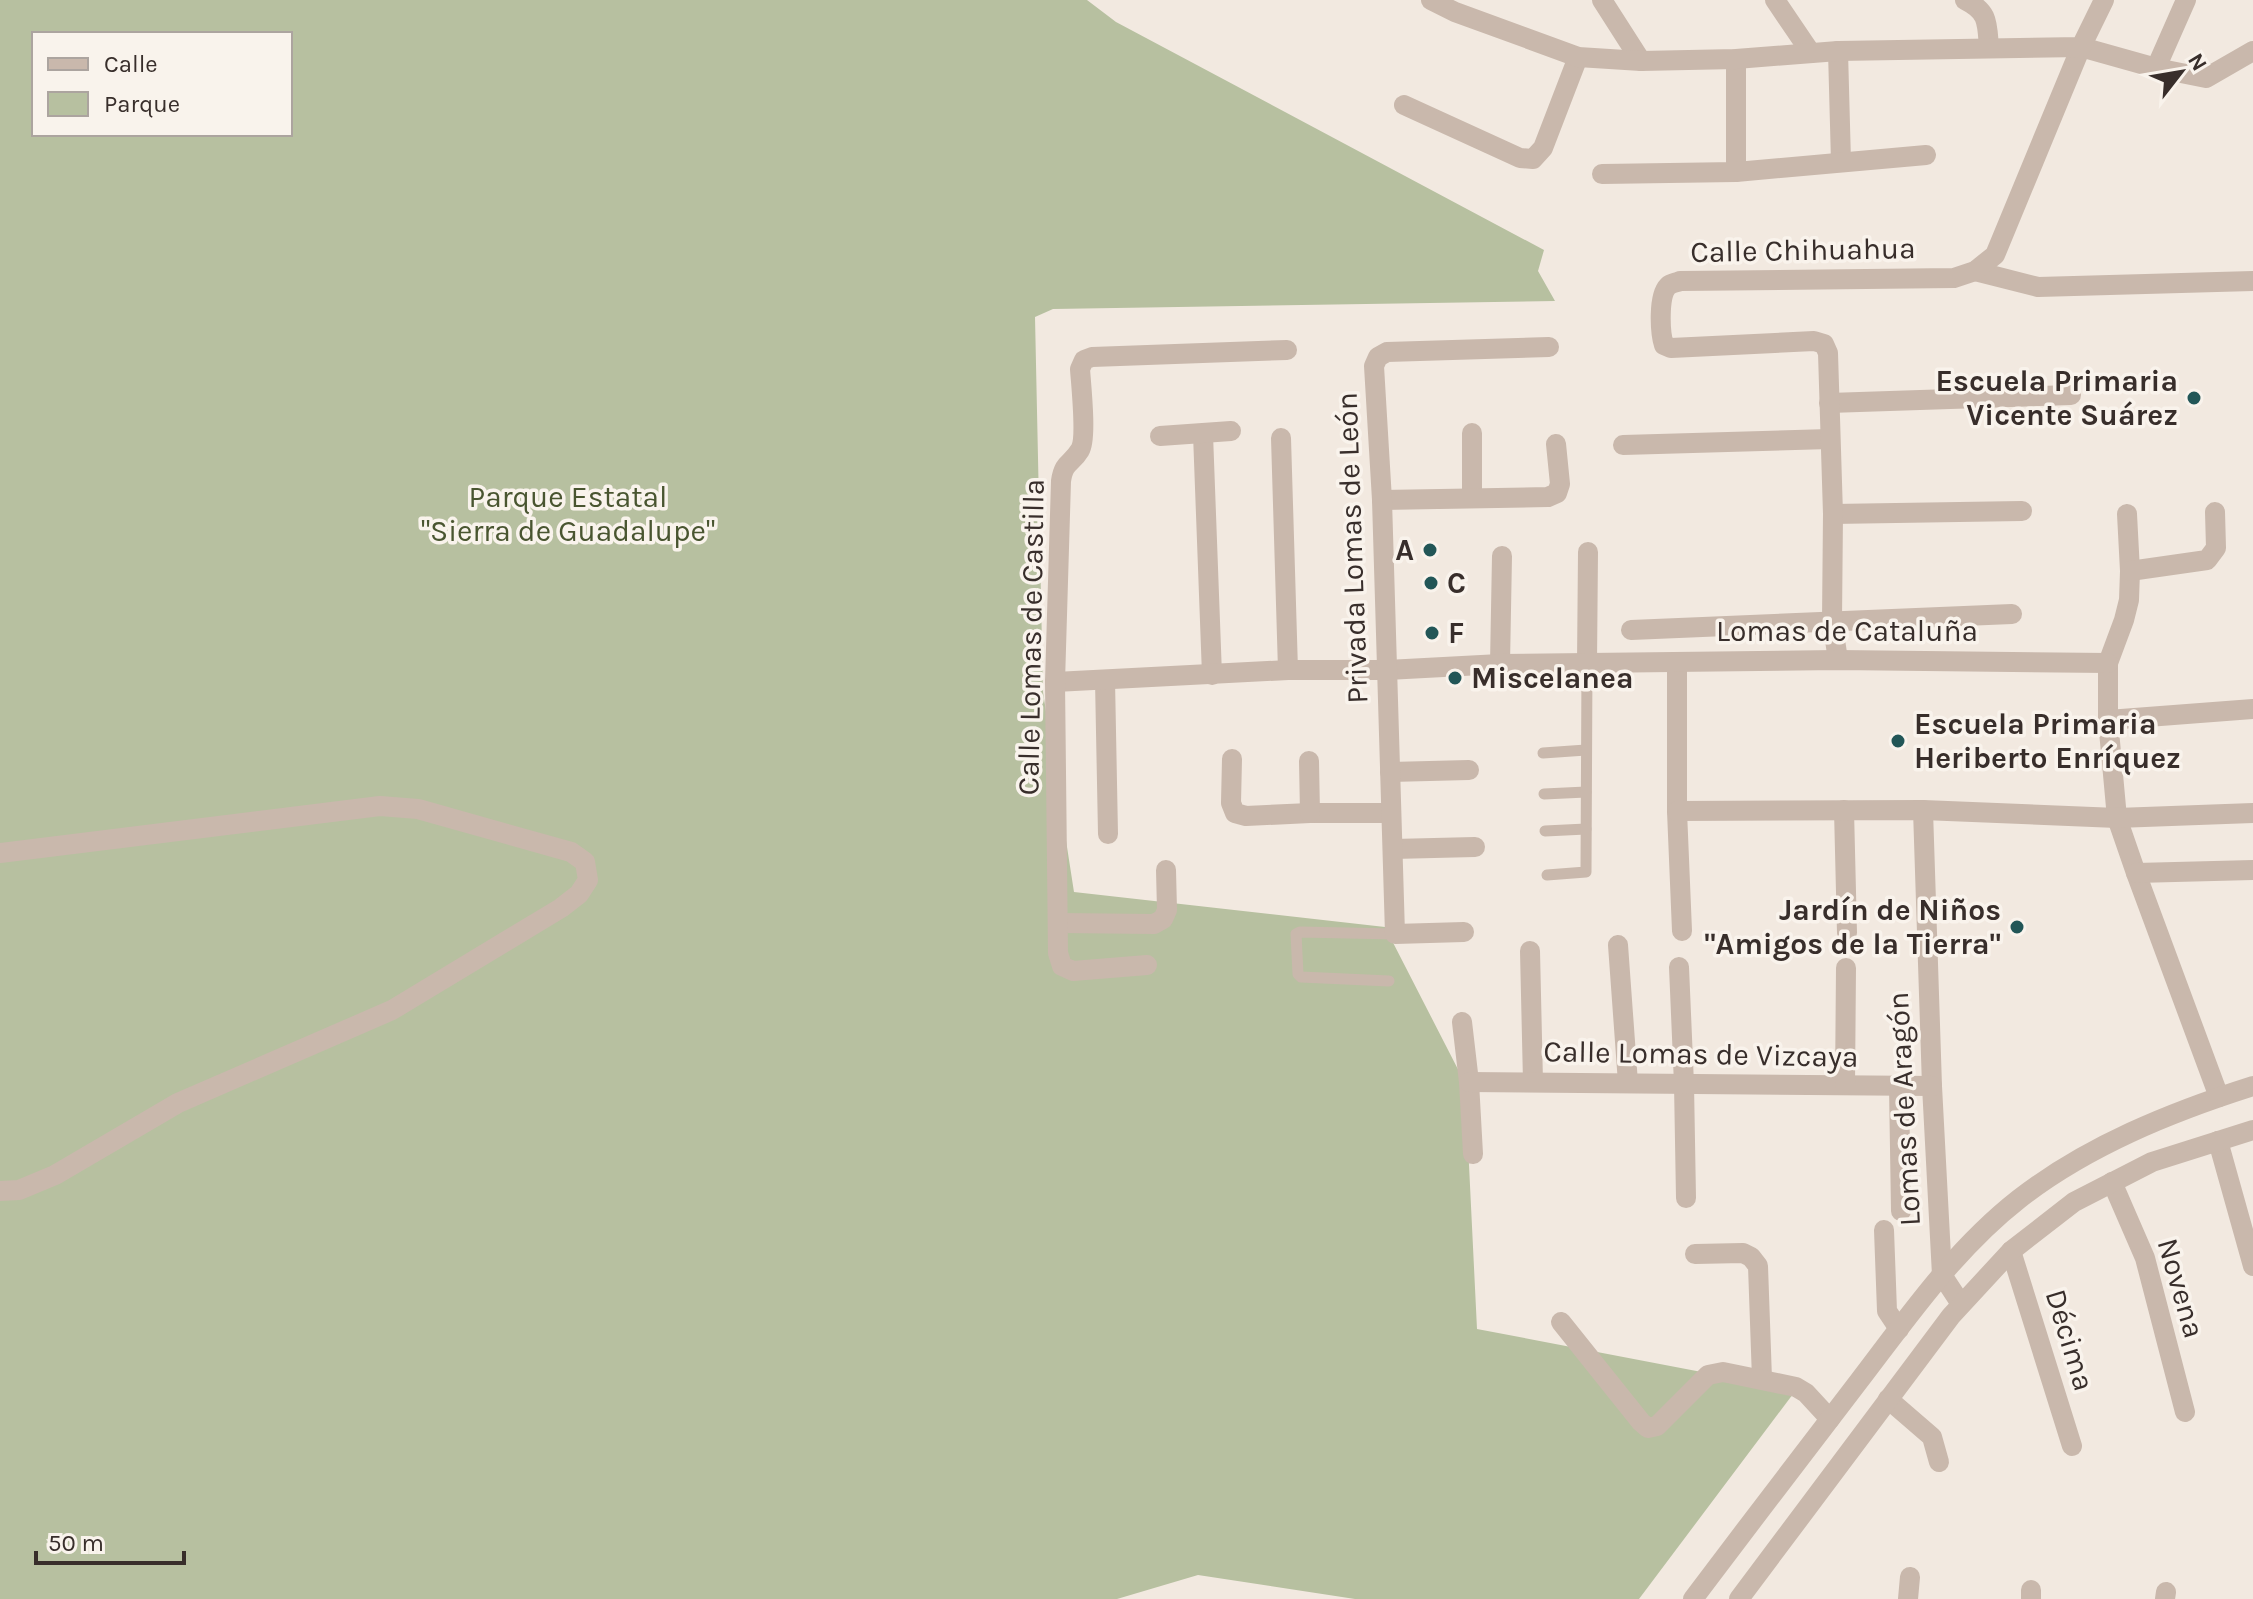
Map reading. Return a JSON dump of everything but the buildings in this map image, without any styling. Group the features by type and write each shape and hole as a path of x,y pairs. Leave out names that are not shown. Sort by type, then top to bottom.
{"street":[{"path":"1431,0 1459,6 1578,57 1641,61 1736,59 1838,51 2081,47 2206,78 2253,51"},
{"path":"1602,0 1641,61"},
{"path":"1775,0 1811,53"},
{"path":"1965,0 1977,6 1986,17 1989,48"},
{"path":"2081,47 2104,0"},
{"path":"2156,68 2186,0"},
{"name":"Calle Chihuahua","path":"1829,403 1828,353 1824,344 1814,341 1671,348 1664,345 1661,336 1662,295 1669,284 1680,281 1954,278 1975,271 1995,255 2081,47"},
{"path":"1838,51 1841,162"},
{"path":"1404,105 1520,158 1533,159 1543,148 1578,57"},
{"path":"1736,59 1736,172"},
{"path":"1602,174 1736,172 1926,155"},
{"path":"1975,271 2038,287 2253,281"},
{"name":"Privada Lomas de León","path":"1395,934 1382,500 1374,366 1378,357 1387,352 1549,347"},
{"name":"Calle Lomas de Castilla","path":"1147,965 1073,971 1062,966 1058,953 1055,682 1061,481 1062,469 1082,449 1080,369 1084,360 1092,357 1287,350"},
{"path":"1838,660 1832,620 1833,514 1829,403 2071,395"},
{"path":"1160,436 1231,431"},
{"path":"1472,433 1472,497"},
{"path":"1203,434 1212,675"},
{"path":"1281,438 1288,670"},
{"path":"1623,445 1830,439"},
{"path":"1382,500 1548,497 1557,493 1560,484 1556,444"},
{"path":"1833,514 2022,511"},
{"path":"2130,571 2207,560 2216,548 2215,512"},
{"path":"2127,514 2129,600 2108,663 2108,720 2117,818 2219,1097"},
{"path":"1587,663 1588,552"},
{"path":"1500,664 1502,556"},
{"path":"1631,630 2012,614"},
{"name":"Lomas de Cataluña","path":"1055,682 1288,670 1387,670 1500,664 1838,660 2108,663"},
{"path":"1677,662 1677,811 1682,931"},
{"path":"1105,680 1108,834"},
{"path":"2108,720 2253,709"},
{"path":"1232,759 1231,803 1235,813 1246,816 1391,813"},
{"path":"1309,761 1310,813"},
{"path":"1390,772 1469,770"},
{"path":"0,853 380,806 418,809 571,852 585,862 588,880 579,894 561,908 392,1010 178,1103 55,1175 19,1190 0,1191"},
{"path":"1844,810 1847,933"},
{"path":"1677,811 1923,810 2117,818 2253,813"},
{"name":"Lomas de Aragón","path":"1923,810 1942,1275"},
{"path":"1393,849 1475,847"},
{"path":"1058,923 1154,924 1163,919 1167,910 1166,870"},
{"path":"2136,873 2253,870"},
{"path":"1395,934 1464,932"},
{"path":"1618,945 1628,1083"},
{"path":"1530,951 1533,1082"},
{"path":"1679,967 1686,1198"},
{"path":"1845,1085 1846,968"},
{"path":"1462,1022 1473,1154"},
{"name":"Calle Lomas de Vizcaya","path":"1469,1082 1932,1086"},
{"path":"1899,1086 1901,1211"},
{"path":"1693,1599 1958,1255 2018,1200 2088,1152 2219,1097 2253,1086"},
{"path":"1739,1599 1961,1304 2011,1251 2074,1202 2152,1162 2253,1130"},
{"path":"2218,1141 2253,1266"},
{"name":"Novena","path":"2112,1182 2145,1258 2185,1412"},
{"path":"1884,1230 1887,1311 1899,1329"},
{"name":"Décima","path":"2011,1251 2072,1446"},
{"path":"1695,1254 1743,1253 1758,1266 1762,1379"},
{"path":"1942,1275 1961,1304"},
{"path":"1561,1322 1648,1428 1657,1426 1708,1375 1723,1372 1796,1387 1806,1393 1830,1419"},
{"path":"1888,1399 1932,1437 1939,1462"},
{"path":"1796,1463 1824,1486"},
{"path":"1908,1599 1910,1577"}],"lane":[{"path":"1547,875 1586,872 1587,663"},
{"path":"1543,753 1586,750"},
{"path":"1544,794 1586,792"},
{"path":"1545,831 1586,829"},
{"path":"1389,981 1301,977 1298,974 1296,934 1395,934"}],"green space":[{"name":"Parque Estatal \"Sierra de Guadalupe\"","path":"0,0 1087,0 1116,22 1544,250 1538,271 1555,301 1053,309 1035,317 1043,692 1074,892 1385,927 1465,1083 1477,1329 1796,1390 1639,1599 1355,1599 1198,1575 1117,1599 0,1599"}],"place":[{"name":"Escuela Primaria Vicente Suárez","path":"2194,398"},
{"name":"A","path":"1430,550"},
{"name":"C","path":"1431,583"},
{"name":"F","path":"1432,633"},
{"name":"Miscelanea","path":"1455,678"},
{"name":"Escuela Primaria Heriberto Enríquez","path":"1898,741"},
{"name":"Jardín de Niños \"Amigos de la Tierra\"","path":"2017,927"}]}
